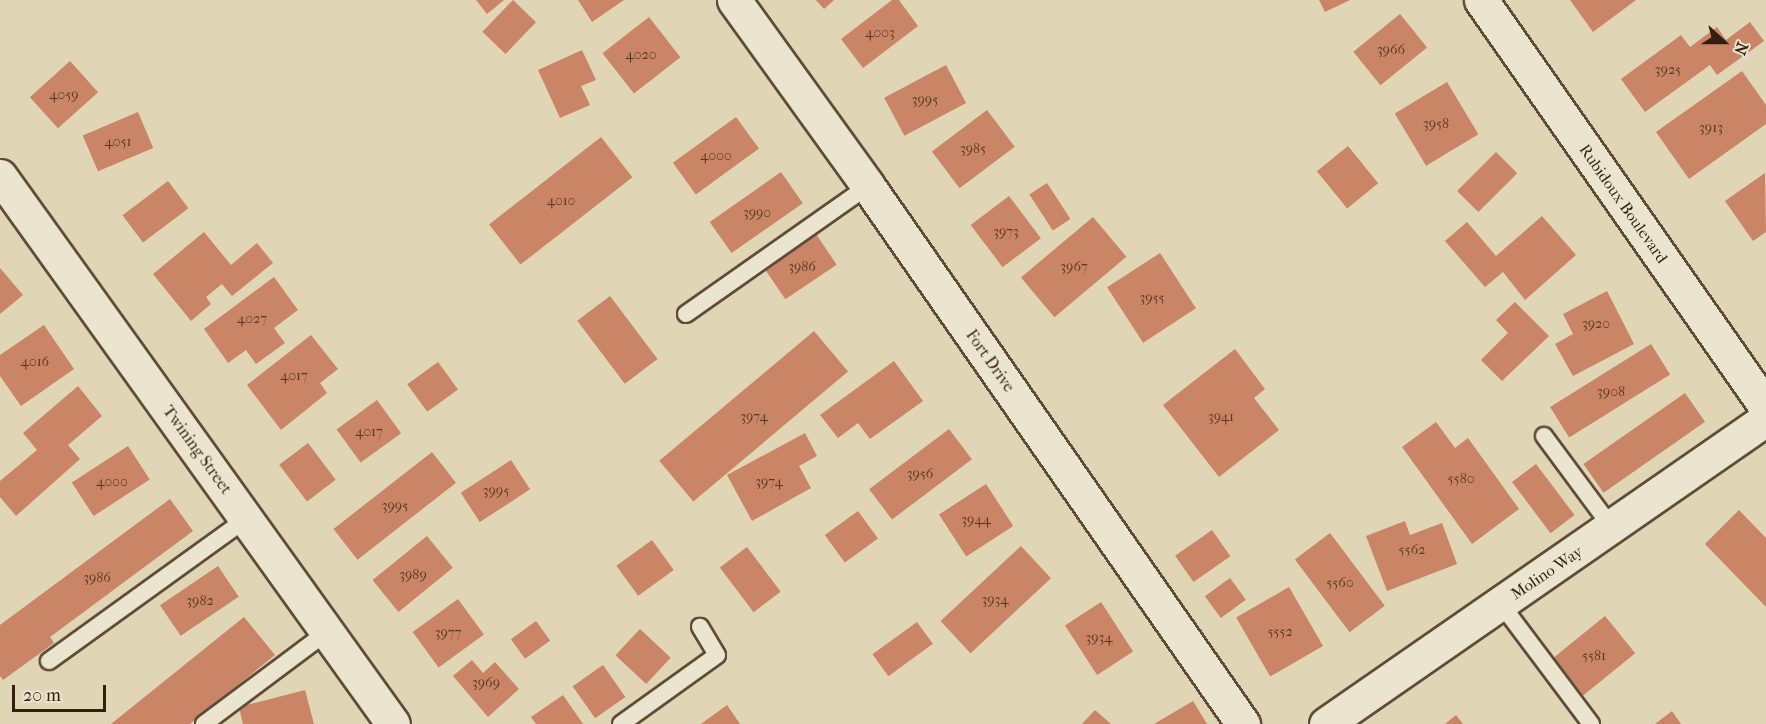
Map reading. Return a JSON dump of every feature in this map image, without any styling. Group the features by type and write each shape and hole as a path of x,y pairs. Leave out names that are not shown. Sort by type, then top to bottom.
{"street":[{"name":"Fort Drive","path":"734,0 868,186 1243,724"},
{"name":"Rubidoux Boulevard","path":"1481,0 1766,407"},
{"name":"Twining Street","path":"0,176 393,724"},
{"name":"Molino Way","path":"1326,724 1612,528 1766,419"}],"lane":[{"path":"686,314 868,186"},
{"path":"1544,436 1612,528"},
{"path":"49,661 246,519"},
{"path":"1501,604 1591,724"},
{"path":"621,724 717,655 700,627"},
{"path":"204,724 327,632"}],"building":[{"path":"476,0 504,0 487,14"},
{"path":"513,0 536,22 505,54 482,32"},
{"path":"578,0 624,0 592,22"},
{"path":"816,0 834,0 824,9"},
{"path":"892,0 899,0 918,26 863,68 841,39"},
{"path":"1319,0 1350,0 1325,12"},
{"path":"1570,0 1636,0 1593,32"},
{"path":"1400,14 1427,47 1380,85 1353,52"},
{"path":"649,17 680,57 634,94 603,53"},
{"path":"1750,22 1764,41 1717,75 1710,65 1645,112 1621,79 1681,35 1690,47 1717,27 1726,40"},
{"path":"582,50 596,80 581,86 590,105 560,118 538,70"},
{"path":"70,61 98,92 58,128 30,97"},
{"path":"946,65 966,103 904,136 884,98"},
{"path":"1742,71 1766,105 1766,124 1689,179 1656,132"},
{"path":"1447,82 1478,134 1426,166 1395,113"},
{"path":"987,110 1015,147 960,188 932,152"},
{"path":"138,112 153,148 98,171 83,135"},
{"path":"736,117 759,149 696,194 673,163"},
{"path":"601,137 632,177 521,265 489,224"},
{"path":"1348,146 1378,183 1347,208 1317,171"},
{"path":"1496,152 1517,173 1478,212 1457,191"},
{"path":"781,172 803,203 732,253 710,222"},
{"path":"1765,173 1766,232 1753,241 1725,201"},
{"path":"168,181 188,208 143,242 122,215"},
{"path":"1047,183 1070,219 1053,231 1029,194"},
{"path":"1009,196 1041,238 1003,267 971,225"},
{"path":"1542,216 1576,255 1525,300 1503,272 1485,287 1445,241 1467,222 1496,256"},
{"path":"1093,217 1126,257 1054,317 1021,277"},
{"path":"204,232 231,265 257,243 273,263 232,296 222,284 206,297 211,304 191,321 153,274"},
{"path":"816,234 837,265 785,299 765,269"},
{"path":"1160,253 1196,308 1143,343 1107,287"},
{"path":"0,268 23,295 0,314"},
{"path":"274,277 298,310 274,328 285,343 256,364 246,350 228,363 204,329"},
{"path":"1607,291 1634,344 1573,376 1555,344 1573,334 1563,314"},
{"path":"610,296 658,359 625,384 577,321"},
{"path":"1515,302 1549,336 1502,381 1481,360 1508,333 1496,320"},
{"path":"44,325 74,369 21,406 0,376 0,355"},
{"path":"814,331 848,372 693,501 659,461"},
{"path":"311,335 338,369 320,383 327,393 281,430 247,385"},
{"path":"1651,344 1670,375 1569,438 1550,407"},
{"path":"1235,349 1265,389 1254,398 1279,430 1219,477 1163,405"},
{"path":"894,361 923,401 870,439 858,423 838,438 820,415"},
{"path":"438,362 458,390 427,412 407,384"},
{"path":"78,386 102,416 68,445 80,459 16,516 0,497 0,481 37,450 23,433"},
{"path":"1685,393 1705,422 1604,493 1583,464"},
{"path":"377,400 401,433 361,463 337,429"},
{"path":"1436,422 1455,448 1468,438 1519,509 1472,544 1402,447"},
{"path":"949,429 972,459 892,520 869,489"},
{"path":"805,433 817,456 799,466 811,488 752,521 727,475"},
{"path":"308,443 336,480 307,501 279,465"},
{"path":"128,446 150,480 94,516 72,482"},
{"path":"432,452 456,483 358,560 333,529"},
{"path":"511,460 530,489 480,522 461,493"},
{"path":"1536,464 1575,515 1551,533 1512,482"},
{"path":"986,484 1013,526 966,556 939,514"},
{"path":"170,499 193,531 50,637 54,643 3,680 0,676 0,625"},
{"path":"1739,510 1766,538 1766,607 1705,544"},
{"path":"858,511 878,539 845,563 825,535"},
{"path":"1405,521 1410,535 1442,523 1457,564 1387,591 1366,536"},
{"path":"1212,530 1230,556 1193,582 1175,556"},
{"path":"1330,533 1385,606 1350,632 1295,559"},
{"path":"427,536 453,568 398,612 373,580"},
{"path":"652,540 674,570 638,596 616,566"},
{"path":"1021,546 1051,578 971,653 941,621"},
{"path":"747,547 781,592 754,612 720,567"},
{"path":"218,566 239,597 181,636 160,605"},
{"path":"1230,578 1246,600 1221,618 1205,596"},
{"path":"1289,587 1323,646 1270,676 1236,618"},
{"path":"458,599 484,635 439,668 413,632"},
{"path":"1101,602 1133,651 1097,675 1065,625"},
{"path":"1605,616 1635,653 1583,695 1553,658"},
{"path":"244,617 275,655 190,724 111,724"},
{"path":"536,621 550,640 525,659 511,639"},
{"path":"917,622 933,644 888,676 873,654"},
{"path":"640,629 671,658 646,684 615,655"},
{"path":"472,660 483,673 495,662 519,689 488,717 453,676"},
{"path":"603,665 625,697 595,718 573,686"},
{"path":"305,690 314,724 243,724 239,707"},
{"path":"563,695 583,724 536,724 531,717"},
{"path":"1193,701 1207,724 1154,724"},
{"path":"727,705 740,724 701,724"},
{"path":"1095,710 1111,724 1082,724"},
{"path":"1672,711 1681,724 1655,724"},
{"path":"1456,715 1463,724 1445,724"}]}
